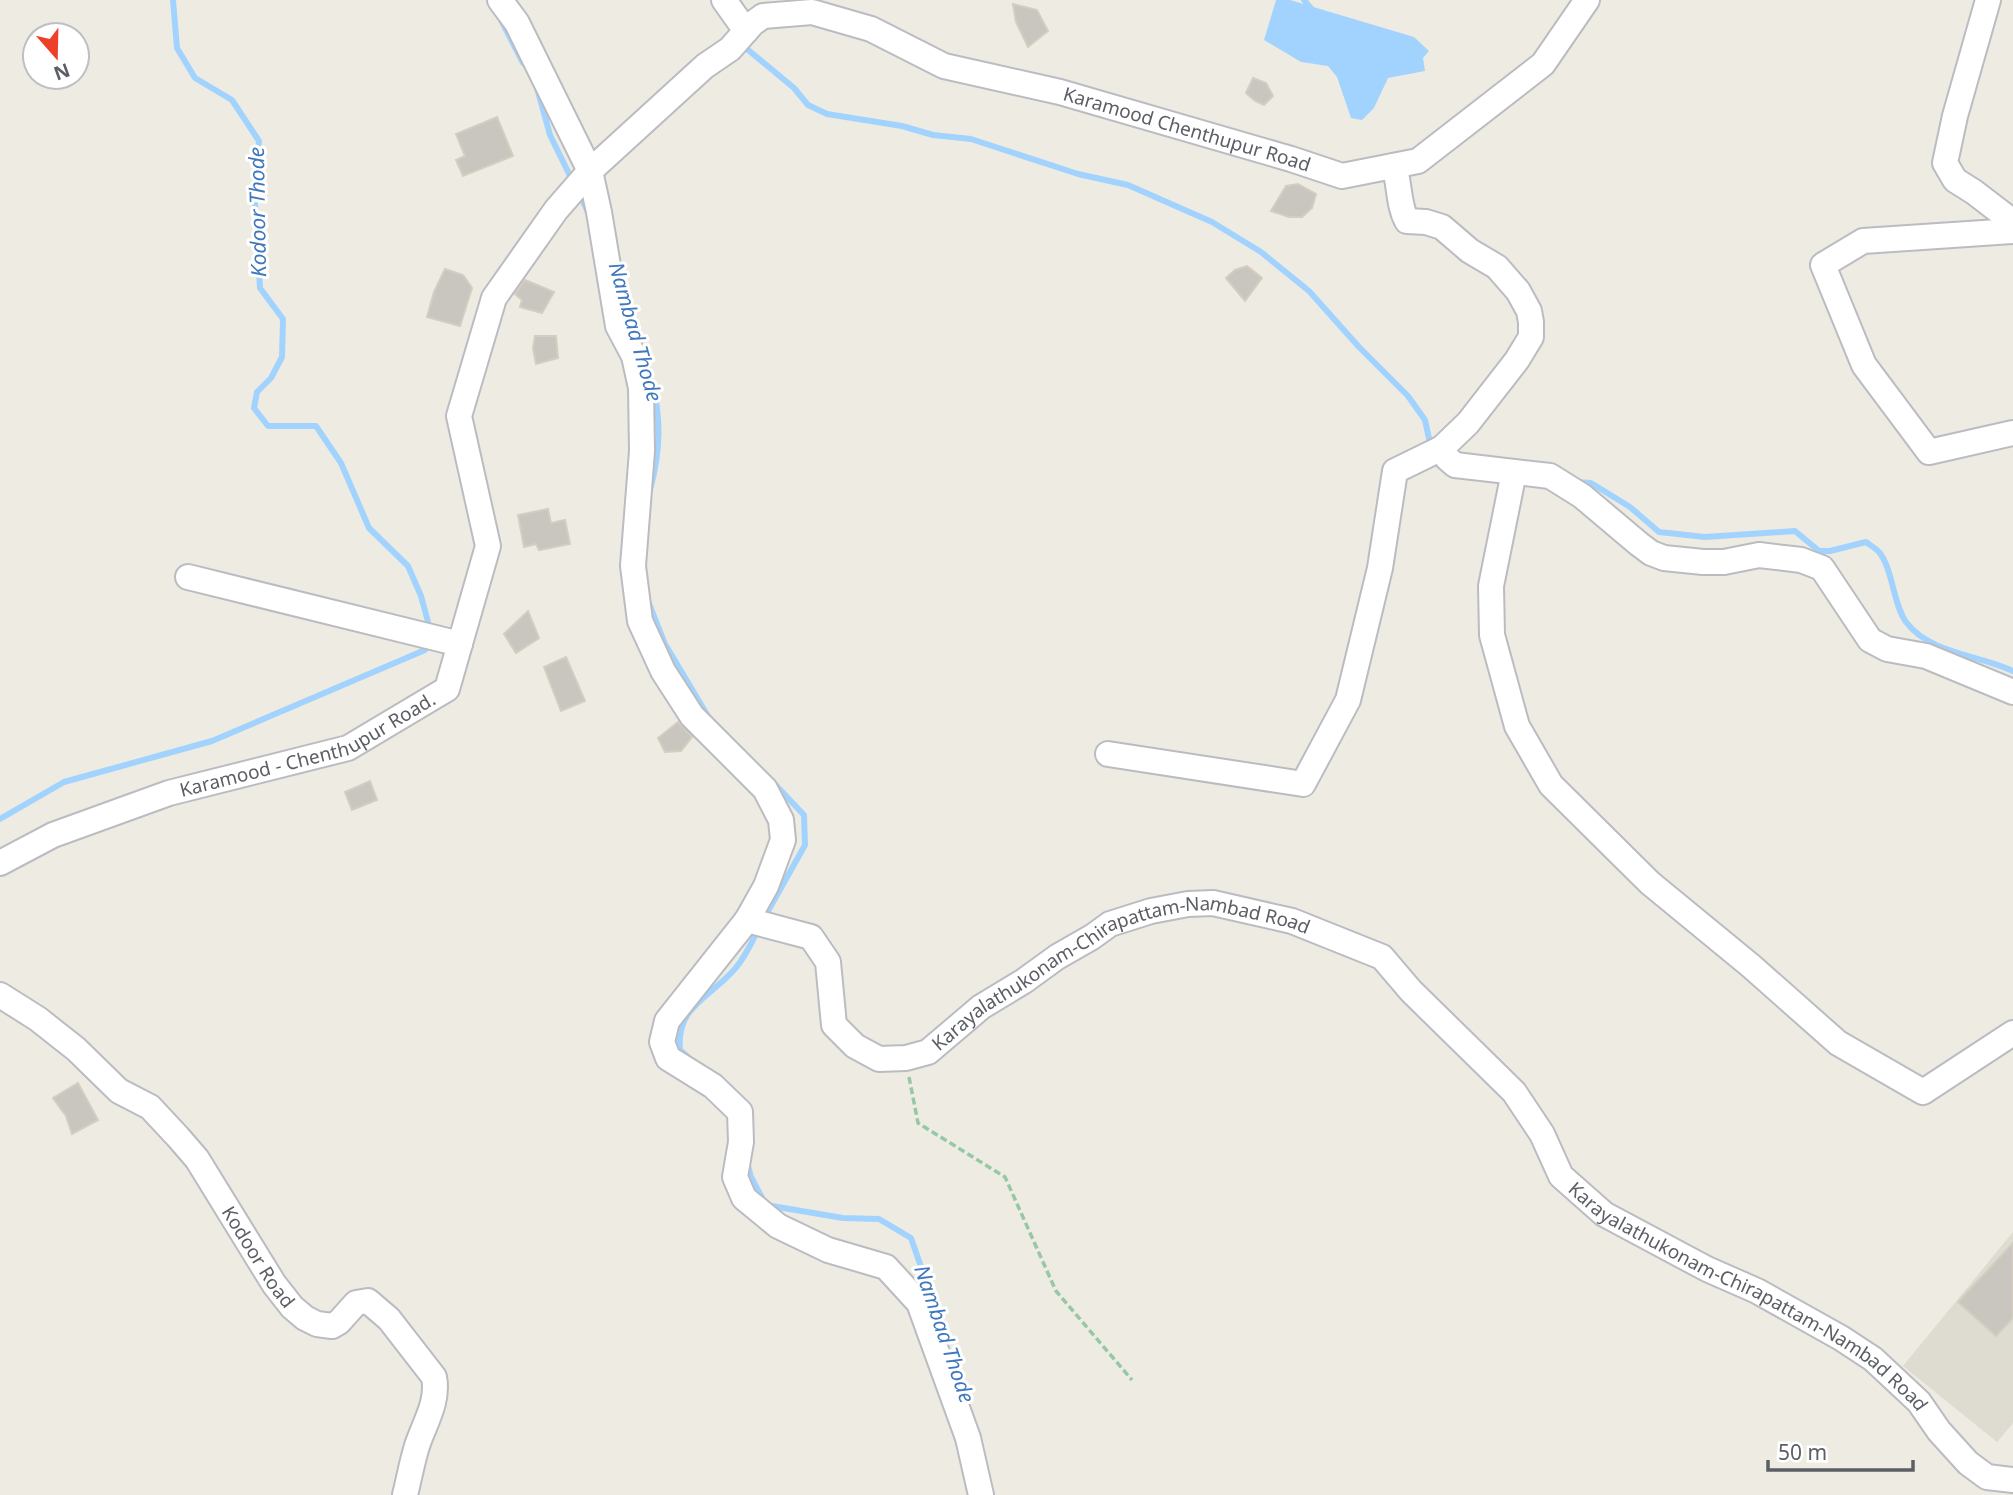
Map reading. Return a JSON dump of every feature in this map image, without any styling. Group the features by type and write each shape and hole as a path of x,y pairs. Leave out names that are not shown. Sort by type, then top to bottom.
{"street":[{"path":"500,0 517,23 586,175 599,212 618,326 634,356 642,388 642,451 633,566 640,621 663,671 692,716 765,789 781,820 783,840 766,886 747,920 667,1021 662,1042 668,1058 713,1086 740,1112 741,1142 735,1177 744,1198 778,1226 790,1232 828,1250 887,1267 919,1303 968,1438 981,1495"},
{"path":"724,0 741,36"},
{"name":"Karamood Chenthupur Road","path":"586,175 705,66 730,49 763,16 812,12 871,29 944,66 1060,92 1342,176 1418,162 1543,64 1587,0"},
{"path":"1988,0 1957,106 1945,163 1955,180 2013,222"},
{"path":"1108,754 1303,784 1348,700 1380,568 1395,471 1449,440 1492,395 1531,337 1529,311 1518,291 1497,267 1470,251 1442,227 1426,222 1407,221 1403,214 1394,166"},
{"name":"Karamood - Chenthupur Road.","path":"0,863 53,835 169,793 348,748 447,689 488,547 459,416 494,298 556,210 586,175"},
{"path":"2013,231 1863,241 1823,265 1864,365 1929,452 2013,433"},
{"path":"1449,440 1447,458 1455,465 1550,476 1582,496 1639,544 1664,558 1724,562 1759,555 1801,560 1822,568 1870,640 1887,649 1926,656 2013,692"},
{"path":"1514,472 1491,586 1492,635 1517,726 1551,785 1650,883 1751,966 1838,1043 1923,1092 2013,1033"},
{"path":"188,577 460,644"},
{"name":"Karayalathukonam-Chirapattam-Nambad Road","path":"747,920 811,937 828,962 834,1024 851,1042 879,1059 906,1058 928,1052 1000,995 1110,924 1131,916 1188,904 1213,903 1292,921 1382,957 1411,990 1514,1092 1542,1134 1561,1175 1604,1214 1706,1269 1756,1291 1841,1338 1873,1359 1919,1402 1939,1431 1968,1463 1987,1477 2013,1480"},
{"name":"Kodoor Road","path":"0,995 38,1019 76,1049 119,1091 150,1107 178,1136 197,1159 274,1284 304,1318 317,1324 332,1326 356,1303 368,1301 388,1319 434,1377 436,1386 433,1406 416,1448 405,1495"}],"path":[{"path":"906,1058 918,1123 1005,1177 1056,1291 1132,1380"}],"shaded area":[{"path":"2013,1232 2013,1423 1997,1442 1903,1366"}],"water":[{"path":"1276,0 1290,0 1414,37 1429,51 1423,58 1425,71 1388,78 1374,108 1362,120 1351,118 1337,77 1328,66 1301,62 1264,40"}],"building":[{"path":"1013,4 1037,10 1048,31 1028,47 1016,22"},
{"path":"1253,78 1266,83 1273,96 1264,105 1246,93"},
{"path":"497,117 513,156 463,176 456,160 465,156 456,134"},
{"path":"1298,184 1316,194 1312,208 1302,217 1289,217 1271,211 1286,186"},
{"path":"1247,266 1262,278 1245,301 1226,278 1235,270"},
{"path":"445,269 463,275 472,288 460,326 427,317 434,292"},
{"path":"525,280 554,292 542,313 520,307 522,300 515,294"},
{"path":"535,336 556,336 558,358 536,364 533,348"},
{"path":"548,509 551,523 565,520 570,544 539,550 536,544 524,547 518,515"},
{"path":"528,611 539,638 516,653 504,634"},
{"path":"566,657 585,701 561,711 544,667"},
{"path":"678,722 692,737 681,751 665,752 658,738"},
{"path":"370,781 377,800 352,810 345,792"},
{"path":"78,1083 98,1120 72,1134 66,1116 53,1098"},
{"path":"2013,1243 2013,1318 1996,1336 1958,1302"}],"waterway":[{"name":"Kodoor Thode","path":"173,0 177,48 195,78 232,100 259,141 254,188 260,288 283,319 282,357 271,378 257,392 254,408 268,426 316,426 341,463 369,528 408,566 421,596 428,622 427,629"},
{"path":"1304,0 1314,12"},
{"name":"Nambad Thode","path":"501,20 523,63"},
{"path":"741,44 794,88 808,105 827,114 902,126 933,135 971,139 1078,174 1128,185 1212,222 1261,252 1309,291 1408,396 1425,420 1431,448"},
{"name":"Nambad Thode","path":"537,88 550,135 573,182"},
{"name":"Nambad Thode","path":"578,192 588,212"},
{"name":"Nambad Thode","path":"626,307 638,340"},
{"name":"Nambad Thode","path":"650,490 658,435 657,407 651,380"},
{"path":"1576,482 1591,483 1630,507 1659,532 1705,537 1795,531 1819,551 1866,542 1884,559 1898,606 1906,622 1916,633 1942,647 2013,671"},
{"name":"Nambad Thode","path":"648,601 665,644 709,718"},
{"path":"0,819 64,782 212,741 425,650 426,643"},
{"name":"Nambad Thode","path":"763,920 805,845 804,815 771,780"},
{"name":"Nambad Thode","path":"688,1057 680,1050 680,1036 688,1014 736,968 758,930"},
{"name":"Nambad Thode","path":"747,1162 751,1177 766,1205 843,1218 879,1219 911,1238 932,1305"},
{"name":"Nambad Thode","path":"950,1357 961,1377 967,1403"}]}
